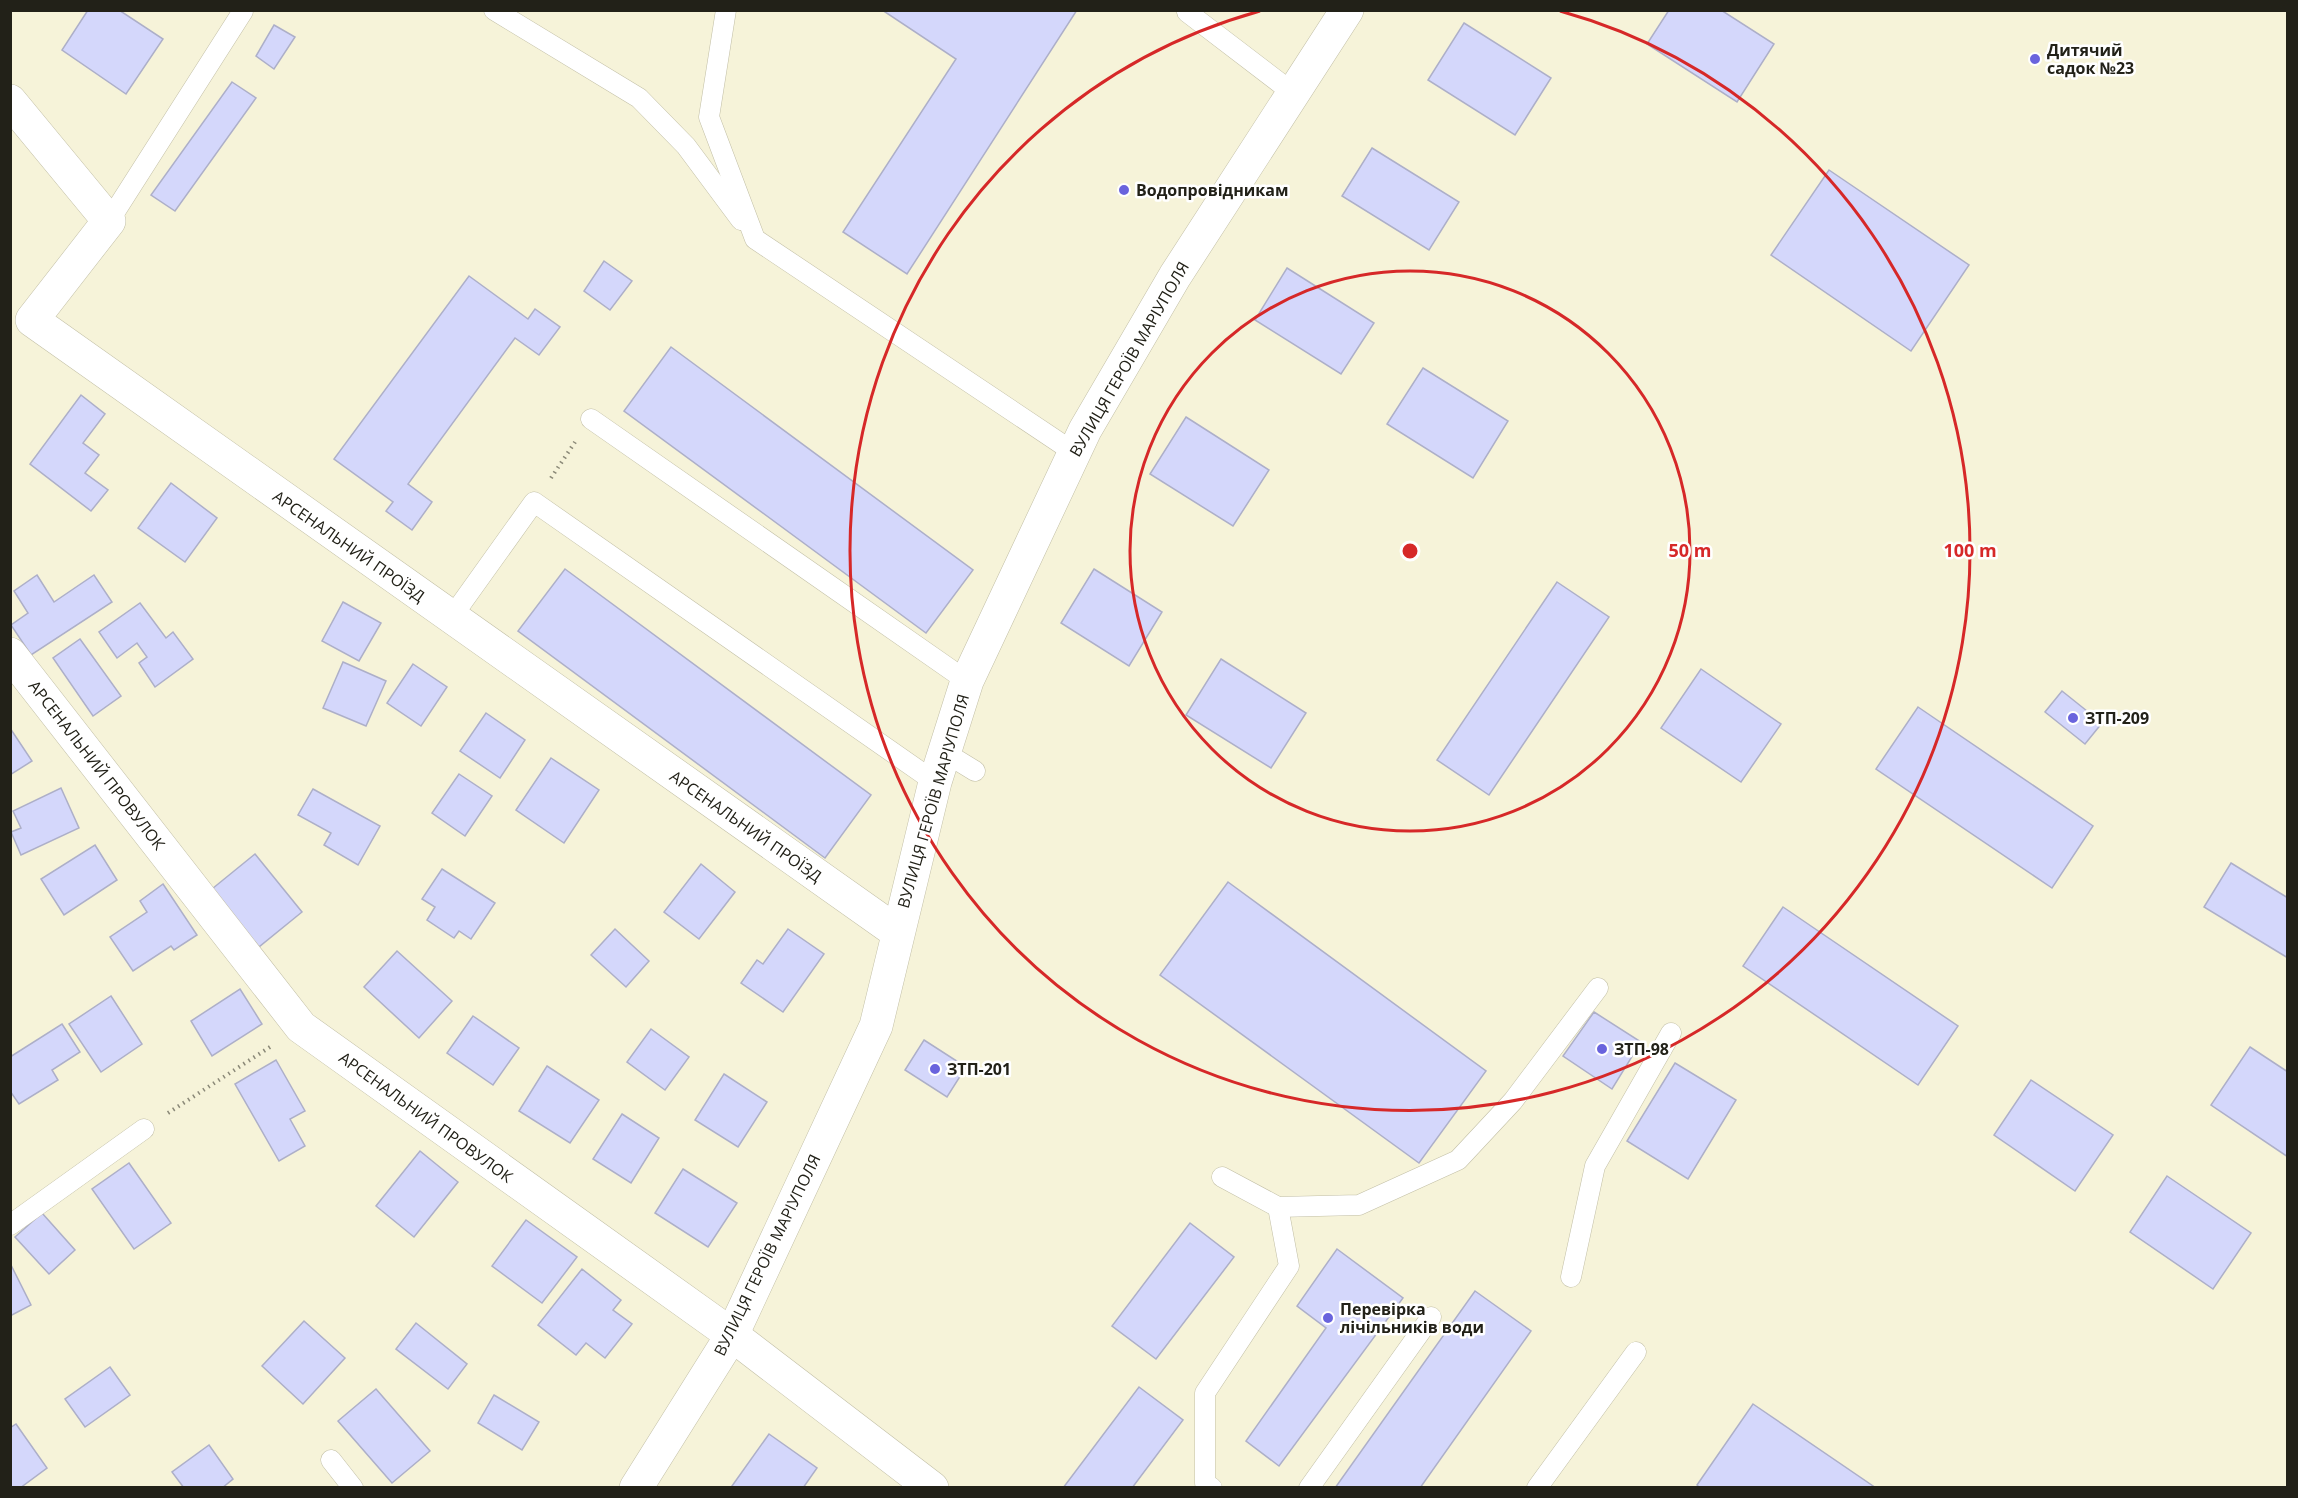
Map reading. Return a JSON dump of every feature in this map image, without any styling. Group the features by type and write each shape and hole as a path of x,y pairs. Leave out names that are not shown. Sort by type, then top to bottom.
{"street":[{"name":"ВУЛИЦЯ ГЕРОЇВ МАРІУПОЛЯ","path":"636,1488 732,1335 876,1026 897,932 939,767 967,681 1075,453 1175,276 1347,10"},
{"path":"10,101 109,221"},
{"name":"АРСЕНАЛЬНИЙ ПРОЇЗД","path":"109,221 32,320 897,932"},
{"name":"АРСЕНАЛЬНИЙ ПРОВУЛОК","path":"10,654 301,1027 732,1335 932,1488"}],"lane":[{"path":"494,10 639,98 686,146 755,239 1075,453"},
{"path":"726,10 709,117 755,239"},
{"path":"109,221 243,11"},
{"path":"1186,12 1293,93"},
{"path":"591,419 967,681"},
{"path":"451,618 534,502 939,767 975,771"},
{"path":"1222,1177 1278,1207 1359,1204 1458,1160 1513,1101 1598,988"},
{"path":"1571,1277 1595,1166 1671,1033"},
{"path":"10,1225 144,1128"},
{"path":"1212,1488 1205,1483 1205,1393 1289,1266 1278,1207"},
{"path":"1310,1488 1431,1317"},
{"path":"1537,1488 1636,1352"},
{"path":"331,1460 352,1488"}],"path":[{"path":"534,502 591,419"},
{"path":"144,1128 301,1027"}],"building":[{"path":"88,10 119,10 163,39 126,94 62,50"},
{"path":"882,10 1077,10 907,274 843,232 956,59"},
{"path":"1669,10 1721,10 1774,44 1737,102 1647,44"},
{"path":"1464,23 1551,78 1515,135 1428,80"},
{"path":"274,25 295,37 274,69 256,56"},
{"path":"232,82 256,98 175,211 151,195"},
{"path":"1372,148 1459,202 1429,250 1342,196"},
{"path":"1829,170 1969,265 1911,351 1771,255"},
{"path":"604,261 632,281 610,310 584,291"},
{"path":"1287,268 1374,323 1341,374 1255,320"},
{"path":"469,276 528,319 535,309 560,327 539,355 515,338 408,484 432,502 412,530 386,511 393,502 334,459"},
{"path":"671,347 973,570 926,633 624,411"},
{"path":"1423,368 1508,421 1473,478 1387,424"},
{"path":"81,395 105,414 83,443 99,455 85,473 108,490 91,511 30,464"},
{"path":"1186,417 1269,470 1233,526 1150,474"},
{"path":"171,483 217,518 185,562 138,528"},
{"path":"565,569 871,795 825,858 518,631"},
{"path":"1094,569 1162,612 1129,666 1061,623"},
{"path":"37,575 54,602 94,575 112,602 31,655 11,625 28,613 14,591"},
{"path":"1557,582 1609,617 1489,795 1437,760"},
{"path":"343,602 381,623 359,661 322,641"},
{"path":"140,603 166,638 173,632 193,659 155,687 139,663 147,657 137,643 117,658 99,632"},
{"path":"80,639 121,696 93,716 53,658"},
{"path":"1221,659 1306,713 1271,768 1186,715"},
{"path":"343,662 386,681 366,726 323,708"},
{"path":"413,664 447,687 421,726 387,703"},
{"path":"1701,669 1781,724 1741,782 1661,728"},
{"name":"ЗТП-209","path":"2062,691 2102,723 2085,744 2045,712"},
{"path":"1918,707 2093,826 2052,888 1876,769"},
{"path":"486,713 525,740 500,778 460,751"},
{"path":"10,728 32,761 10,775"},
{"path":"551,758 599,790 564,843 516,810"},
{"path":"459,774 492,796 465,836 432,813"},
{"path":"61,788 79,828 21,855 11,832 21,828 13,811"},
{"path":"313,789 380,826 358,865 324,845 331,833 298,815"},
{"path":"95,845 117,880 64,915 41,879"},
{"path":"255,854 302,912 254,951 207,893"},
{"path":"2231,863 2288,898 2288,958 2204,907"},
{"path":"701,864 735,892 699,939 664,912"},
{"path":"442,869 495,903 471,939 459,931 454,938 427,920 435,907 422,899"},
{"path":"1228,882 1486,1071 1419,1163 1160,975"},
{"path":"163,884 197,935 174,950 171,946 133,971 110,937 147,912 140,901"},
{"path":"1783,907 1958,1026 1918,1085 1743,966"},
{"path":"615,929 649,961 626,987 591,955"},
{"path":"788,929 824,954 783,1012 741,983 757,960 763,964"},
{"path":"397,951 452,1001 419,1038 364,987"},
{"path":"240,989 262,1024 212,1056 191,1021"},
{"path":"111,996 142,1044 101,1072 69,1024"},
{"name":"ЗТП-98","path":"1594,1012 1641,1042 1612,1089 1563,1056"},
{"path":"473,1016 519,1048 493,1085 447,1053"},
{"path":"62,1024 80,1052 52,1070 58,1080 19,1104 10,1091 10,1057"},
{"path":"651,1029 689,1057 665,1090 627,1062"},
{"name":"ЗТП-201","path":"924,1040 966,1067 947,1097 905,1070"},
{"path":"2250,1047 2288,1072 2288,1157 2211,1105"},
{"path":"276,1060 305,1111 290,1119 305,1146 279,1161 235,1084"},
{"path":"1675,1063 1736,1100 1688,1179 1627,1141"},
{"path":"547,1066 599,1100 570,1143 519,1111"},
{"path":"724,1074 767,1102 738,1147 695,1120"},
{"path":"2031,1080 2113,1135 2075,1191 1994,1135"},
{"path":"622,1114 659,1138 631,1183 593,1159"},
{"path":"420,1151 458,1182 414,1237 376,1206"},
{"path":"129,1163 171,1223 134,1249 92,1189"},
{"path":"683,1169 737,1203 708,1247 655,1213"},
{"path":"2167,1176 2251,1233 2213,1289 2130,1232"},
{"path":"42,1213 75,1250 49,1274 15,1237"},
{"path":"526,1220 577,1257 542,1303 492,1266"},
{"path":"1190,1223 1234,1257 1156,1359 1112,1326"},
{"path":"1337,1249 1403,1298 1279,1466 1246,1441 1326,1328 1297,1306"},
{"path":"10,1263 31,1305 10,1316"},
{"path":"582,1269 621,1300 613,1310 632,1324 605,1358 586,1343 576,1355 538,1325"},
{"path":"1475,1291 1531,1331 1420,1488 1335,1488"},
{"path":"304,1321 345,1358 303,1404 262,1366"},
{"path":"416,1323 467,1364 448,1389 396,1349"},
{"path":"110,1367 130,1395 85,1427 65,1399"},
{"path":"1139,1387 1183,1420 1132,1488 1063,1488"},
{"path":"376,1389 430,1451 392,1483 338,1421"},
{"path":"494,1395 539,1422 522,1450 478,1423"},
{"path":"1753,1404 1876,1488 1700,1488 1697,1485"},
{"path":"16,1424 47,1468 20,1488 10,1488 10,1428"},
{"path":"769,1434 817,1468 803,1488 734,1488 732,1486"},
{"path":"209,1445 233,1479 222,1488 184,1488 172,1472"}],"place":[{"name":"Дитячий садок №23","path":"2035,59"},
{"name":"Водопровідникам","path":"1124,190"},
{"name":"ЗТП-209","path":"2073,718"},
{"name":"ЗТП-98","path":"1602,1049"},
{"name":"ЗТП-201","path":"935,1069"},
{"name":"Перевірка лічільників води","path":"1328,1318"}]}
